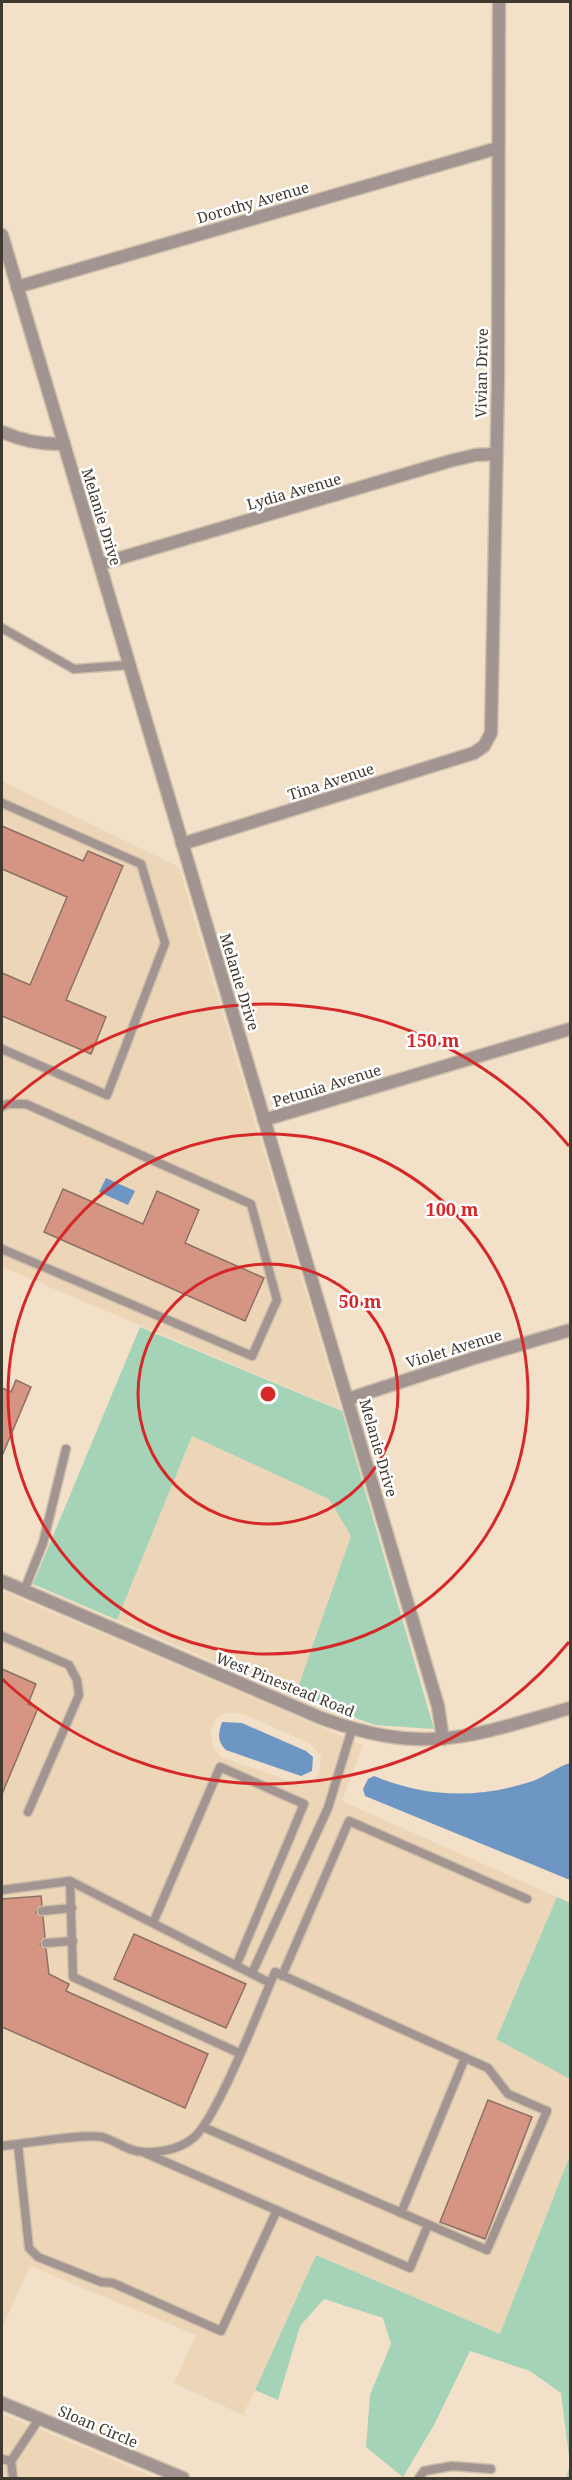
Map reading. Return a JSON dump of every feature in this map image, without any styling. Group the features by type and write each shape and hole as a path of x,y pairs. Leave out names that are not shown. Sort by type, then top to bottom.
{"street":[{"name":"Vivian Drive","path":"486,743 491,733 494,694 499,2"},
{"name":"Dorothy Avenue","path":"17,287 498,148"},
{"name":"Melanie Drive","path":"2,235 348,1399 438,1706 443,1739"},
{"path":"2,432 25,441 45,445 64,444"},
{"name":"Lydia Avenue","path":"100,564 450,461 475,455 496,454"},
{"name":"Tina Avenue","path":"182,844 474,753 486,743"},
{"name":"Petunia Avenue","path":"264,1120 570,1029"},
{"name":"Violet Avenue","path":"348,1399 570,1330"},
{"name":"West Pinestead Road","path":"2,1581 352,1729 394,1738 443,1739 502,1729 570,1707"},
{"name":"Sloan Circle","path":"2,2403 183,2478"}],"lane":[{"path":"2,628 74,669 129,665"},
{"path":"2,803 141,864 165,943 107,1095 2,1049"},
{"path":"2,1107 7,1104 26,1104 251,1204 277,1300 252,1356 2,1249"},
{"path":"24,1591 43,1543 66,1449"},
{"path":"2,1636 69,1665 77,1680 79,1695 28,1812"},
{"path":"252,1973 328,1808 352,1729"},
{"path":"153,1923 220,1767 304,1804 236,1966"},
{"path":"282,1976 349,1821 527,1899"},
{"path":"2,1890 70,1881 270,1983"},
{"path":"70,1881 73,1977 239,2053"},
{"path":"42,1911 72,1908"},
{"path":"46,1943 73,1941"},
{"path":"2,2146 101,2137 128,2150 144,2152 179,2147 193,2139 203,2127 275,1972 488,2068 508,2094 547,2111 487,2250 203,2127"},
{"path":"401,2213 465,2058"},
{"path":"18,2145 27,2241 38,2257 101,2282 113,2283 221,2331 277,2210"},
{"path":"144,2152 410,2268 428,2224"},
{"path":"13,2478 6,2460 39,2419"},
{"path":"418,2478 424,2471 452,2466 491,2469"}],"shaded area":[{"path":"2,781 179,867 341,1410 2,1267"},
{"path":"192,1436 329,1499 351,1536 295,1696 117,1620"},
{"path":"2,1591 363,1745 342,1801 557,1897 496,2038 570,2079 570,2155 500,2334 316,2255 243,2415 174,2383 196,2335 30,2266 2,2328","holes":["222,1714 243,1714 311,1744 321,1756 319,1773 314,1779 298,1784 221,1757 212,1745 211,1732 215,1720"]},
{"path":"2,2414 157,2478 2,2478"}],"green space":[{"path":"140,1327 342,1411 434,1729 375,1725 295,1696 351,1536 329,1499 192,1436 117,1620 33,1584"},
{"path":"557,1897 570,1903 570,2079 496,2039"},
{"path":"570,2155 570,2465 561,2393 530,2371 470,2351 434,2425 403,2477 366,2447 370,2395 391,2344 383,2318 324,2299 300,2326 278,2400 255,2390 316,2255 500,2334"},
{"path":"570,2465 570,2478 566,2478"}],"water":[{"path":"106,1178 135,1191 128,1205 99,1192"},
{"path":"222,1722 242,1723 306,1751 313,1757 312,1771 301,1776 226,1750 219,1737"},
{"path":"570,1763 570,1880 365,1796 363,1789 368,1779 374,1776 414,1789 433,1792 453,1794 493,1791 533,1781"}],"building":[{"path":"2,826 83,861 88,851 123,866 66,1000 106,1017 91,1054 2,1016 2,973 30,985 67,897 2,869"},
{"path":"63,1189 143,1224 157,1191 199,1210 185,1243 264,1278 245,1321 44,1232"},
{"path":"16,1380 31,1387 2,1456 2,1388 11,1392"},
{"path":"2,1669 36,1684 28,1704 38,1708 2,1794"},
{"path":"41,1896 42,1905 36,1912 43,1917 45,1937 40,1944 46,1949 49,1974 69,1984 66,1991 208,2054 185,2108 2,2027 2,1899"},
{"path":"134,1934 246,1984 226,2028 114,1979"},
{"path":"488,2100 532,2117 485,2239 440,2222"}]}
